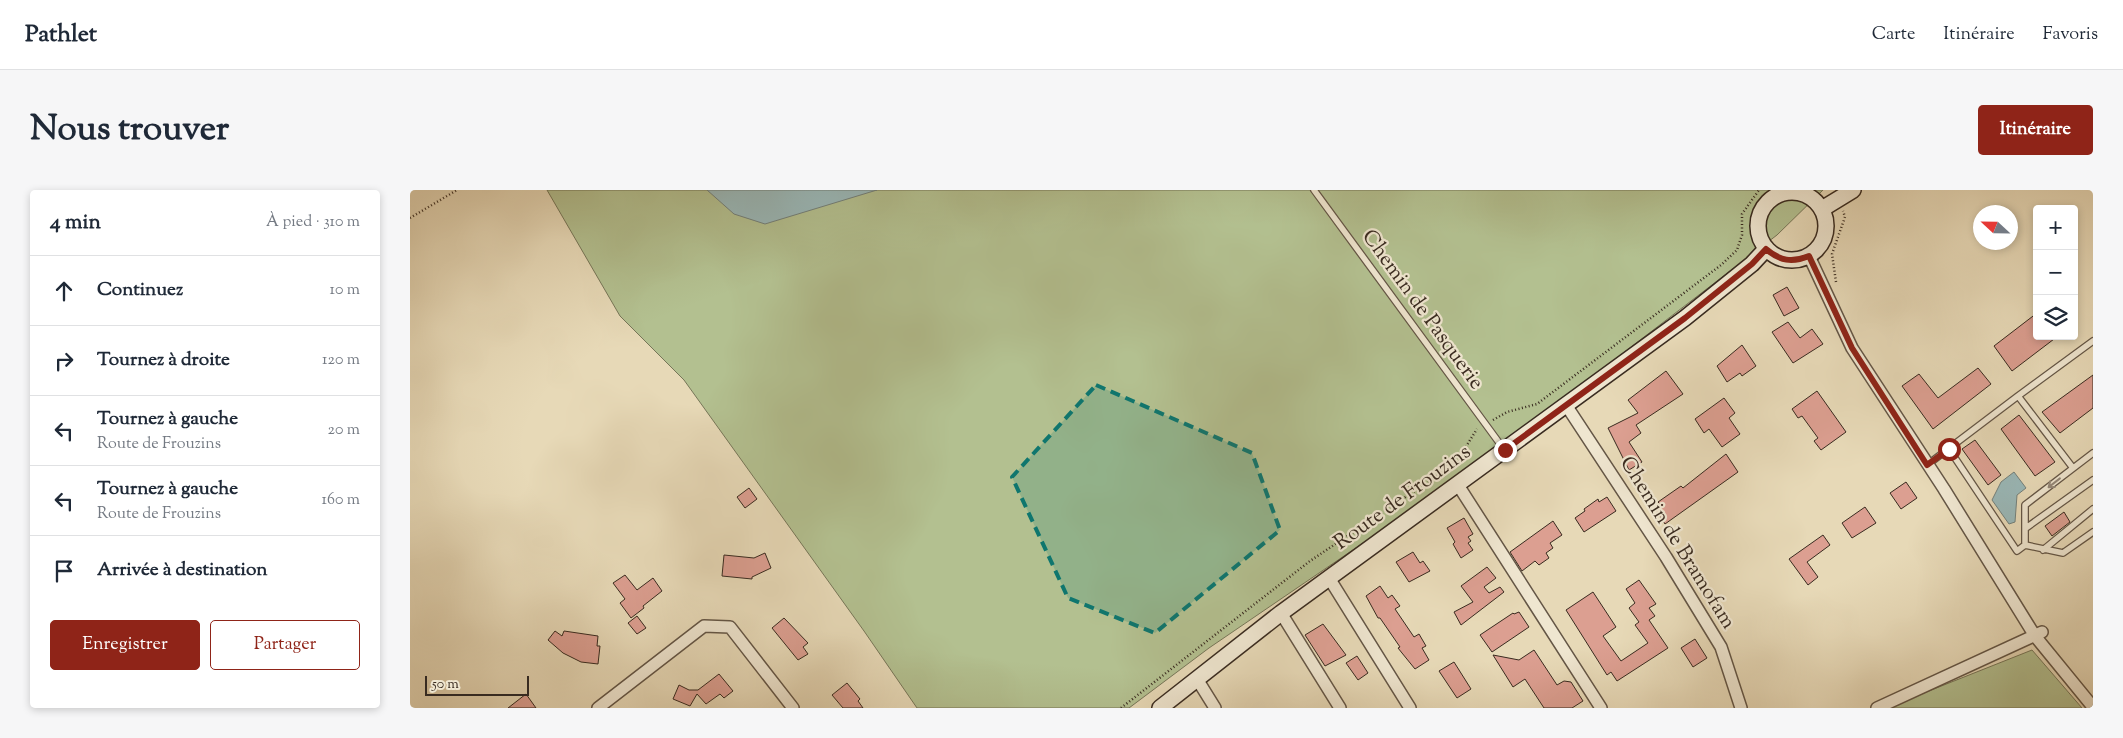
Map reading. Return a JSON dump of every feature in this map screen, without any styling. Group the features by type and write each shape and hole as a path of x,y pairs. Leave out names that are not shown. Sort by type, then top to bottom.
{"main road":[{"path":"1822,209 1853,190"},
{"path":"1782,193 1804,194 1814,200 1822,209 1826,230 1823,241 1817,250 1809,256 1798,260 1786,260 1775,257 1760,240 1757,228 1758,217 1772,198 1782,193"},
{"name":"Route de Frouzins","path":"1160,708 1281,613 1685,318 1752,264 1766,249"}],"street":[{"path":"1809,256 1852,348 2039,634 2093,707"},
{"name":"Chemin de Bramofam","path":"1566,405 1666,557 1722,647 1741,708"},
{"path":"1458,484 1601,708"},
{"path":"1329,578 1410,708"},
{"path":"1281,613 1340,708"},
{"path":"598,708 704,626 730,628 793,708"},
{"path":"1877,708 2039,634"},
{"path":"1197,679 1215,708"}],"lane":[{"name":"Chemin de Pasquerie","path":"1314,190 1505,450"},
{"path":"1927,465 2093,341"},
{"path":"2018,396 2073,468"},
{"path":"1949,449 2017,550 2025,545 2064,553 2093,532"},
{"path":"2025,545 2025,505 2093,453"},
{"path":"2026,528 2093,480"},
{"path":"2043,550 2093,509"}],"path":[{"path":"410,218 458,190"},
{"path":"1491,421 1507,412 1537,404 1721,264 1737,250 1742,235 1742,214 1759,190"},
{"path":"1121,708 1310,561 1455,464 1475,430 1483,426"}],"highlighted area":[{"path":"1096,385 1252,453 1280,530 1155,633 1068,598 1012,477"}],"green space":[{"path":"547,190 1823,190 1777,235 1476,466 1209,648 1129,708 917,708 684,380 620,316"},
{"path":"2032,650 2082,708 1886,708"}],"water":[{"path":"707,190 877,190 765,224 734,214"},
{"path":"2014,472 2026,488 2017,495 2015,522 2009,524 1992,500 2001,482"}],"building":[{"path":"1787,287 1799,308 1784,316 1773,295"},
{"path":"2033,316 2033,340 2053,340 2012,371 1994,346"},
{"path":"1788,322 1800,338 1812,329 1823,344 1793,363 1772,332"},
{"path":"1742,345 1756,366 1742,376 1740,373 1727,382 1717,366"},
{"path":"1978,368 1991,384 1933,429 1902,386 1919,374 1938,398"},
{"path":"1666,371 1683,394 1636,425 1641,433 1629,442 1642,462 1629,470 1608,428 1638,413 1628,400"},
{"path":"2093,375 2093,408 2060,433 2042,412"},
{"path":"1817,391 1846,432 1821,450 1814,441 1818,438 1802,416 1798,418 1792,409"},
{"path":"1724,398 1735,413 1729,418 1740,434 1722,447 1709,429 1704,433 1695,419"},
{"path":"2019,415 2055,462 2035,476 2001,429"},
{"path":"1975,440 2001,475 1988,485 1962,449"},
{"path":"1726,454 1738,472 1665,524 1654,508 1660,504 1658,502 1681,486 1683,488"},
{"path":"1906,482 1917,498 1901,509 1890,493"},
{"path":"749,488 757,499 745,508 737,497"},
{"path":"1607,497 1616,511 1584,532 1575,518 1598,499 1599,502"},
{"path":"1865,507 1876,523 1852,538 1842,523"},
{"path":"2064,512 2070,522 2052,536 2045,526"},
{"path":"1464,518 1473,534 1468,537 1471,541 1468,543 1473,550 1461,558 1447,528"},
{"path":"1553,521 1562,535 1550,543 1553,548 1546,553 1549,558 1539,565 1535,561 1522,571 1510,552"},
{"path":"1823,535 1830,545 1807,562 1818,577 1808,585 1789,559"},
{"path":"1413,552 1420,563 1423,561 1430,571 1409,582 1396,562"},
{"path":"765,553 771,568 752,577 752,579 722,576 724,555 754,558"},
{"path":"1487,567 1496,578 1484,587 1489,593 1500,587 1504,592 1461,625 1454,612 1473,602 1461,586"},
{"path":"625,575 637,590 653,578 662,591 631,618 620,603 625,599 613,583"},
{"path":"1639,580 1656,604 1649,608 1655,616 1649,620 1668,648 1617,681 1611,672 1607,675 1566,610 1593,592 1616,627 1603,636 1621,661 1648,643 1635,625 1639,622 1629,608 1635,603 1626,589"},
{"path":"1380,586 1388,598 1392,595 1400,606 1395,609 1414,637 1419,634 1426,646 1422,648 1429,660 1415,669 1398,648 1400,647 1380,618 1378,618 1366,596"},
{"path":"1519,612 1529,627 1492,652 1480,635 1513,613"},
{"path":"637,616 646,628 637,634 628,623"},
{"path":"784,618 808,643 803,647 808,654 798,660 772,628"},
{"path":"1323,624 1346,655 1325,666 1305,635"},
{"path":"555,631 562,636 564,631 598,636 597,646 600,646 598,664 581,662 563,653 548,640"},
{"path":"1695,639 1707,658 1693,667 1681,648"},
{"path":"1534,650 1557,685 1564,681 1571,682 1583,701 1572,708 1544,708 1525,679 1513,687 1493,655 1519,660"},
{"path":"1357,656 1368,673 1358,680 1346,663"},
{"path":"1454,662 1471,689 1457,698 1439,671"},
{"path":"719,674 733,691 724,698 720,694 706,704 697,694 690,706 673,699 679,685 689,690 698,690"},
{"path":"847,683 860,699 858,701 863,708 843,708 832,695"},
{"path":"526,694 536,708 508,708"}],"route":[{"path":"1505,450 1685,318 1752,264 1766,249 1775,257 1786,260 1798,260 1809,256 1852,348 1927,465 1949,449"}]}
